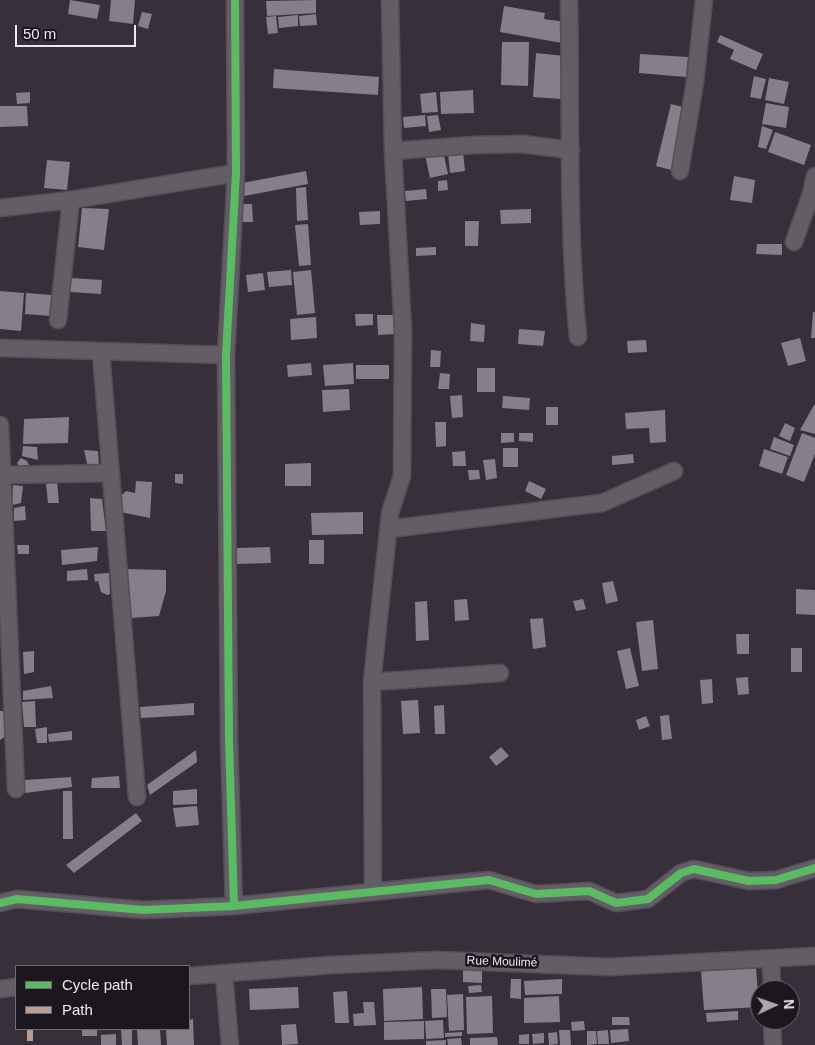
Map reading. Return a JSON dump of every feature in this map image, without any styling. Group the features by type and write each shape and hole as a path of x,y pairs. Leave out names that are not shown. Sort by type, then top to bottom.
{"street":[{"path":"234,906 229,740 226,355 236,173 235,0"},
{"path":"373,890 372,682 390,513 402,476 403,330 393,151 390,0"},
{"path":"569,0 570,208 572,279 578,337"},
{"path":"680,171 695,82 704,0"},
{"path":"393,151 473,145 522,144 571,150"},
{"path":"0,208 71,200 236,173"},
{"path":"794,242 811,194 815,176"},
{"path":"58,320 71,200"},
{"path":"0,348 226,355"},
{"path":"101,352 137,797"},
{"path":"0,425 16,789"},
{"path":"389,529 602,502 674,471"},
{"path":"1,475 110,474"},
{"path":"372,682 500,673"},
{"path":"0,904 17,899 143,910 234,906 373,890 488,880 536,894 589,891 616,903 648,899 681,873 694,869 749,881 776,880 815,868"},
{"name":"Rue Moulimé","path":"190,976 331,964 437,960 610,967 815,956"},
{"path":"772,959 772,980"},
{"path":"224,974 230,1045"},
{"path":"0,989 15,987"},
{"path":"772,1030 773,1045"}],"building":[{"path":"70,0 100,5 97,19 68,14"},
{"path":"111,0 135,0 133,24 109,21"},
{"path":"316,0 316,13 267,16 266,1"},
{"path":"504,6 545,13 544,19 566,22 562,43 500,32"},
{"path":"142,12 152,14 148,29 138,26"},
{"path":"316,14 317,25 300,26 299,16"},
{"path":"298,15 298,26 279,28 278,17"},
{"path":"276,16 278,33 268,34 266,17"},
{"path":"720,35 763,54 756,70 730,59 734,50 717,42"},
{"path":"502,42 529,42 528,86 501,85"},
{"path":"536,53 565,56 561,99 533,97"},
{"path":"640,54 688,57 686,77 639,73"},
{"path":"274,69 379,77 378,95 273,88"},
{"path":"754,76 766,79 761,99 750,97"},
{"path":"769,78 789,82 784,104 765,100"},
{"path":"473,90 474,113 441,114 440,92"},
{"path":"30,92 30,103 17,104 16,93"},
{"path":"436,92 438,112 422,113 420,94"},
{"path":"766,103 789,107 786,128 762,124"},
{"path":"671,104 687,108 671,170 656,166"},
{"path":"0,106 27,106 28,126 0,127"},
{"path":"425,115 426,126 404,128 403,117"},
{"path":"438,115 441,130 429,132 427,116"},
{"path":"762,126 773,130 766,149 758,147"},
{"path":"775,132 811,145 804,165 768,152"},
{"path":"443,151 448,174 430,178 425,155"},
{"path":"463,151 465,171 450,173 448,153"},
{"path":"47,160 70,162 67,190 44,188"},
{"path":"306,171 308,184 244,196 242,183"},
{"path":"734,176 755,180 752,203 730,200"},
{"path":"447,180 448,190 438,191 438,181"},
{"path":"306,187 308,220 297,221 296,188"},
{"path":"426,189 427,199 406,201 405,191"},
{"path":"236,204 252,204 253,222 235,222"},
{"path":"82,208 109,209 104,250 78,247"},
{"path":"531,209 531,223 501,224 500,210"},
{"path":"380,211 380,224 360,225 359,212"},
{"path":"465,221 479,221 478,246 465,246"},
{"path":"308,224 311,265 299,266 295,225"},
{"path":"757,244 782,244 782,255 756,254"},
{"path":"436,247 436,255 416,256 416,248"},
{"path":"291,270 292,285 269,287 267,272"},
{"path":"311,270 315,313 297,315 293,272"},
{"path":"263,273 265,290 248,292 246,275"},
{"path":"71,278 102,280 101,294 70,292"},
{"path":"0,291 24,293 21,331 0,329"},
{"path":"26,293 52,295 51,316 25,314"},
{"path":"813,312 815,312 815,338 811,338"},
{"path":"355,314 373,314 373,325 356,326"},
{"path":"377,315 395,315 395,334 378,335"},
{"path":"316,317 317,338 291,340 290,319"},
{"path":"471,323 485,325 484,342 470,341"},
{"path":"519,329 545,331 543,346 518,344"},
{"path":"800,338 806,361 788,366 781,343"},
{"path":"646,340 647,352 628,353 627,341"},
{"path":"431,350 441,351 440,367 430,367"},
{"path":"311,363 312,375 288,377 287,365"},
{"path":"353,363 354,384 325,386 323,365"},
{"path":"356,365 389,365 389,379 356,379"},
{"path":"477,368 495,368 495,392 477,392"},
{"path":"440,373 450,374 449,389 438,389"},
{"path":"349,389 350,410 323,412 322,390"},
{"path":"462,395 463,417 452,418 450,396"},
{"path":"503,396 530,398 529,410 502,408"},
{"path":"815,405 815,434 800,430"},
{"path":"546,407 558,407 558,425 546,425"},
{"path":"665,410 666,442 650,443 649,428 626,429 625,413"},
{"path":"69,417 68,443 23,444 24,419"},
{"path":"435,422 446,422 446,446 436,447"},
{"path":"785,423 795,428 790,441 779,436"},
{"path":"501,433 514,433 514,442 501,443"},
{"path":"519,433 533,433 533,442 519,441"},
{"path":"802,433 815,438 815,454 804,482 786,475"},
{"path":"774,437 794,445 790,456 770,449"},
{"path":"23,446 37,447 38,460 22,456"},
{"path":"503,448 518,448 518,467 503,467"},
{"path":"764,449 788,457 782,474 759,466"},
{"path":"84,450 98,451 99,467 88,468"},
{"path":"465,451 466,466 453,466 452,452"},
{"path":"633,454 634,463 612,465 612,456"},
{"path":"21,458 27,461 32,471 24,474 17,463"},
{"path":"495,459 497,478 486,480 483,460"},
{"path":"311,463 311,486 285,486 285,464"},
{"path":"468,470 479,470 480,479 469,480"},
{"path":"175,474 183,474 183,484 175,483"},
{"path":"57,481 59,503 48,503 46,484"},
{"path":"136,481 152,482 150,518 120,512 119,498 126,491 135,493"},
{"path":"529,481 546,489 541,499 525,491"},
{"path":"13,485 23,486 21,503 12,505"},
{"path":"90,498 102,499 106,531 91,531"},
{"path":"25,506 26,520 14,521 14,508"},
{"path":"363,512 363,534 312,535 311,513"},
{"path":"309,540 324,540 324,564 309,564"},
{"path":"17,545 29,545 29,554 18,554"},
{"path":"98,547 97,561 62,565 61,550"},
{"path":"270,547 271,563 237,564 237,548"},
{"path":"87,569 88,580 67,581 67,571"},
{"path":"126,569 166,570 166,591 159,616 131,618"},
{"path":"109,573 110,594 107,595 101,592 98,581 95,582 94,574"},
{"path":"613,581 618,601 606,604 602,583"},
{"path":"796,589 815,590 815,615 796,614"},
{"path":"467,599 469,620 455,621 454,600"},
{"path":"583,599 586,609 576,611 573,601"},
{"path":"427,601 429,640 416,641 415,602"},
{"path":"543,618 546,647 533,649 530,619"},
{"path":"653,620 658,669 642,671 636,622"},
{"path":"736,634 749,634 749,654 737,654"},
{"path":"630,648 639,686 626,689 617,651"},
{"path":"791,648 802,648 802,672 791,672"},
{"path":"34,651 34,672 24,674 23,652"},
{"path":"748,677 749,694 738,695 736,678"},
{"path":"712,679 713,703 702,704 700,680"},
{"path":"51,686 53,698 23,700 23,691"},
{"path":"418,700 420,733 403,734 401,701"},
{"path":"35,701 36,727 24,727 22,702"},
{"path":"194,703 194,715 141,718 140,707"},
{"path":"444,705 445,734 435,734 434,706"},
{"path":"0,711 5,711 6,736 0,740"},
{"path":"669,715 672,739 662,740 660,716"},
{"path":"646,716 650,726 639,730 636,720"},
{"path":"47,727 47,743 37,743 35,729"},
{"path":"72,731 72,740 49,742 48,734"},
{"path":"501,747 509,756 496,766 489,757"},
{"path":"196,750 197,762 150,795 147,785"},
{"path":"119,776 120,788 91,788 92,778"},
{"path":"71,777 72,787 25,793 25,780"},
{"path":"197,789 197,804 173,805 173,791"},
{"path":"63,791 72,791 73,839 63,839"},
{"path":"197,806 199,825 176,827 173,808"},
{"path":"136,813 142,821 74,873 66,865"},
{"path":"463,967 482,967 482,983 463,982"},
{"path":"756,968 757,980 750,980 750,1007 704,1010 701,971"},
{"path":"511,979 521,979 521,999 510,998"},
{"path":"562,979 562,994 525,995 524,981"},
{"path":"481,985 482,992 469,993 468,986"},
{"path":"298,987 299,1008 250,1010 249,989"},
{"path":"422,987 423,1019 384,1021 383,989"},
{"path":"431,989 446,989 447,1017 432,1018"},
{"path":"347,991 349,1023 335,1023 333,992"},
{"path":"463,994 464,1030 449,1031 447,995"},
{"path":"492,996 493,1033 467,1034 466,997"},
{"path":"559,996 560,1022 524,1023 524,998"},
{"path":"363,1002 374,1002 376,1025 354,1026 353,1014 364,1013"},
{"path":"738,1011 738,1020 707,1022 706,1013"},
{"path":"612,1017 629,1017 630,1025 612,1025"},
{"path":"193,1019 194,1045 167,1045 166,1030 190,1030 190,1020"},
{"path":"443,1020 444,1038 426,1039 425,1021"},
{"path":"424,1021 424,1039 384,1040 384,1022"},
{"path":"584,1021 585,1030 572,1031 571,1022"},
{"path":"296,1024 298,1044 282,1045 281,1025"},
{"path":"628,1029 629,1041 611,1043 610,1030"},
{"path":"82,1030 97,1030 97,1036 82,1036"},
{"path":"121,1030 132,1030 132,1045 122,1045"},
{"path":"137,1030 160,1030 161,1045 138,1045"},
{"path":"559,1030 570,1030 571,1045 560,1045"},
{"path":"608,1030 609,1044 598,1044 597,1031"},
{"path":"587,1031 596,1031 597,1044 587,1045"},
{"path":"462,1032 462,1036 445,1037 445,1033"},
{"path":"557,1032 558,1044 549,1045 548,1033"},
{"path":"544,1033 544,1043 533,1044 532,1034"},
{"path":"116,1034 116,1045 101,1045 101,1035"},
{"path":"529,1034 529,1044 519,1044 519,1035"},
{"path":"497,1037 498,1045 470,1045 470,1038"},
{"path":"461,1038 462,1045 448,1045 447,1039"},
{"path":"446,1040 446,1045 426,1045 426,1041"}],"marked path":[{"path":"30,1030 30,1045"}],"cycle path":[{"path":"234,906 229,740 226,355 236,173 235,0"},
{"path":"0,903 17,899 143,910 234,906 489,880 536,894 589,891 616,903 648,899 681,873 694,869 749,881 776,880 815,868"}]}
